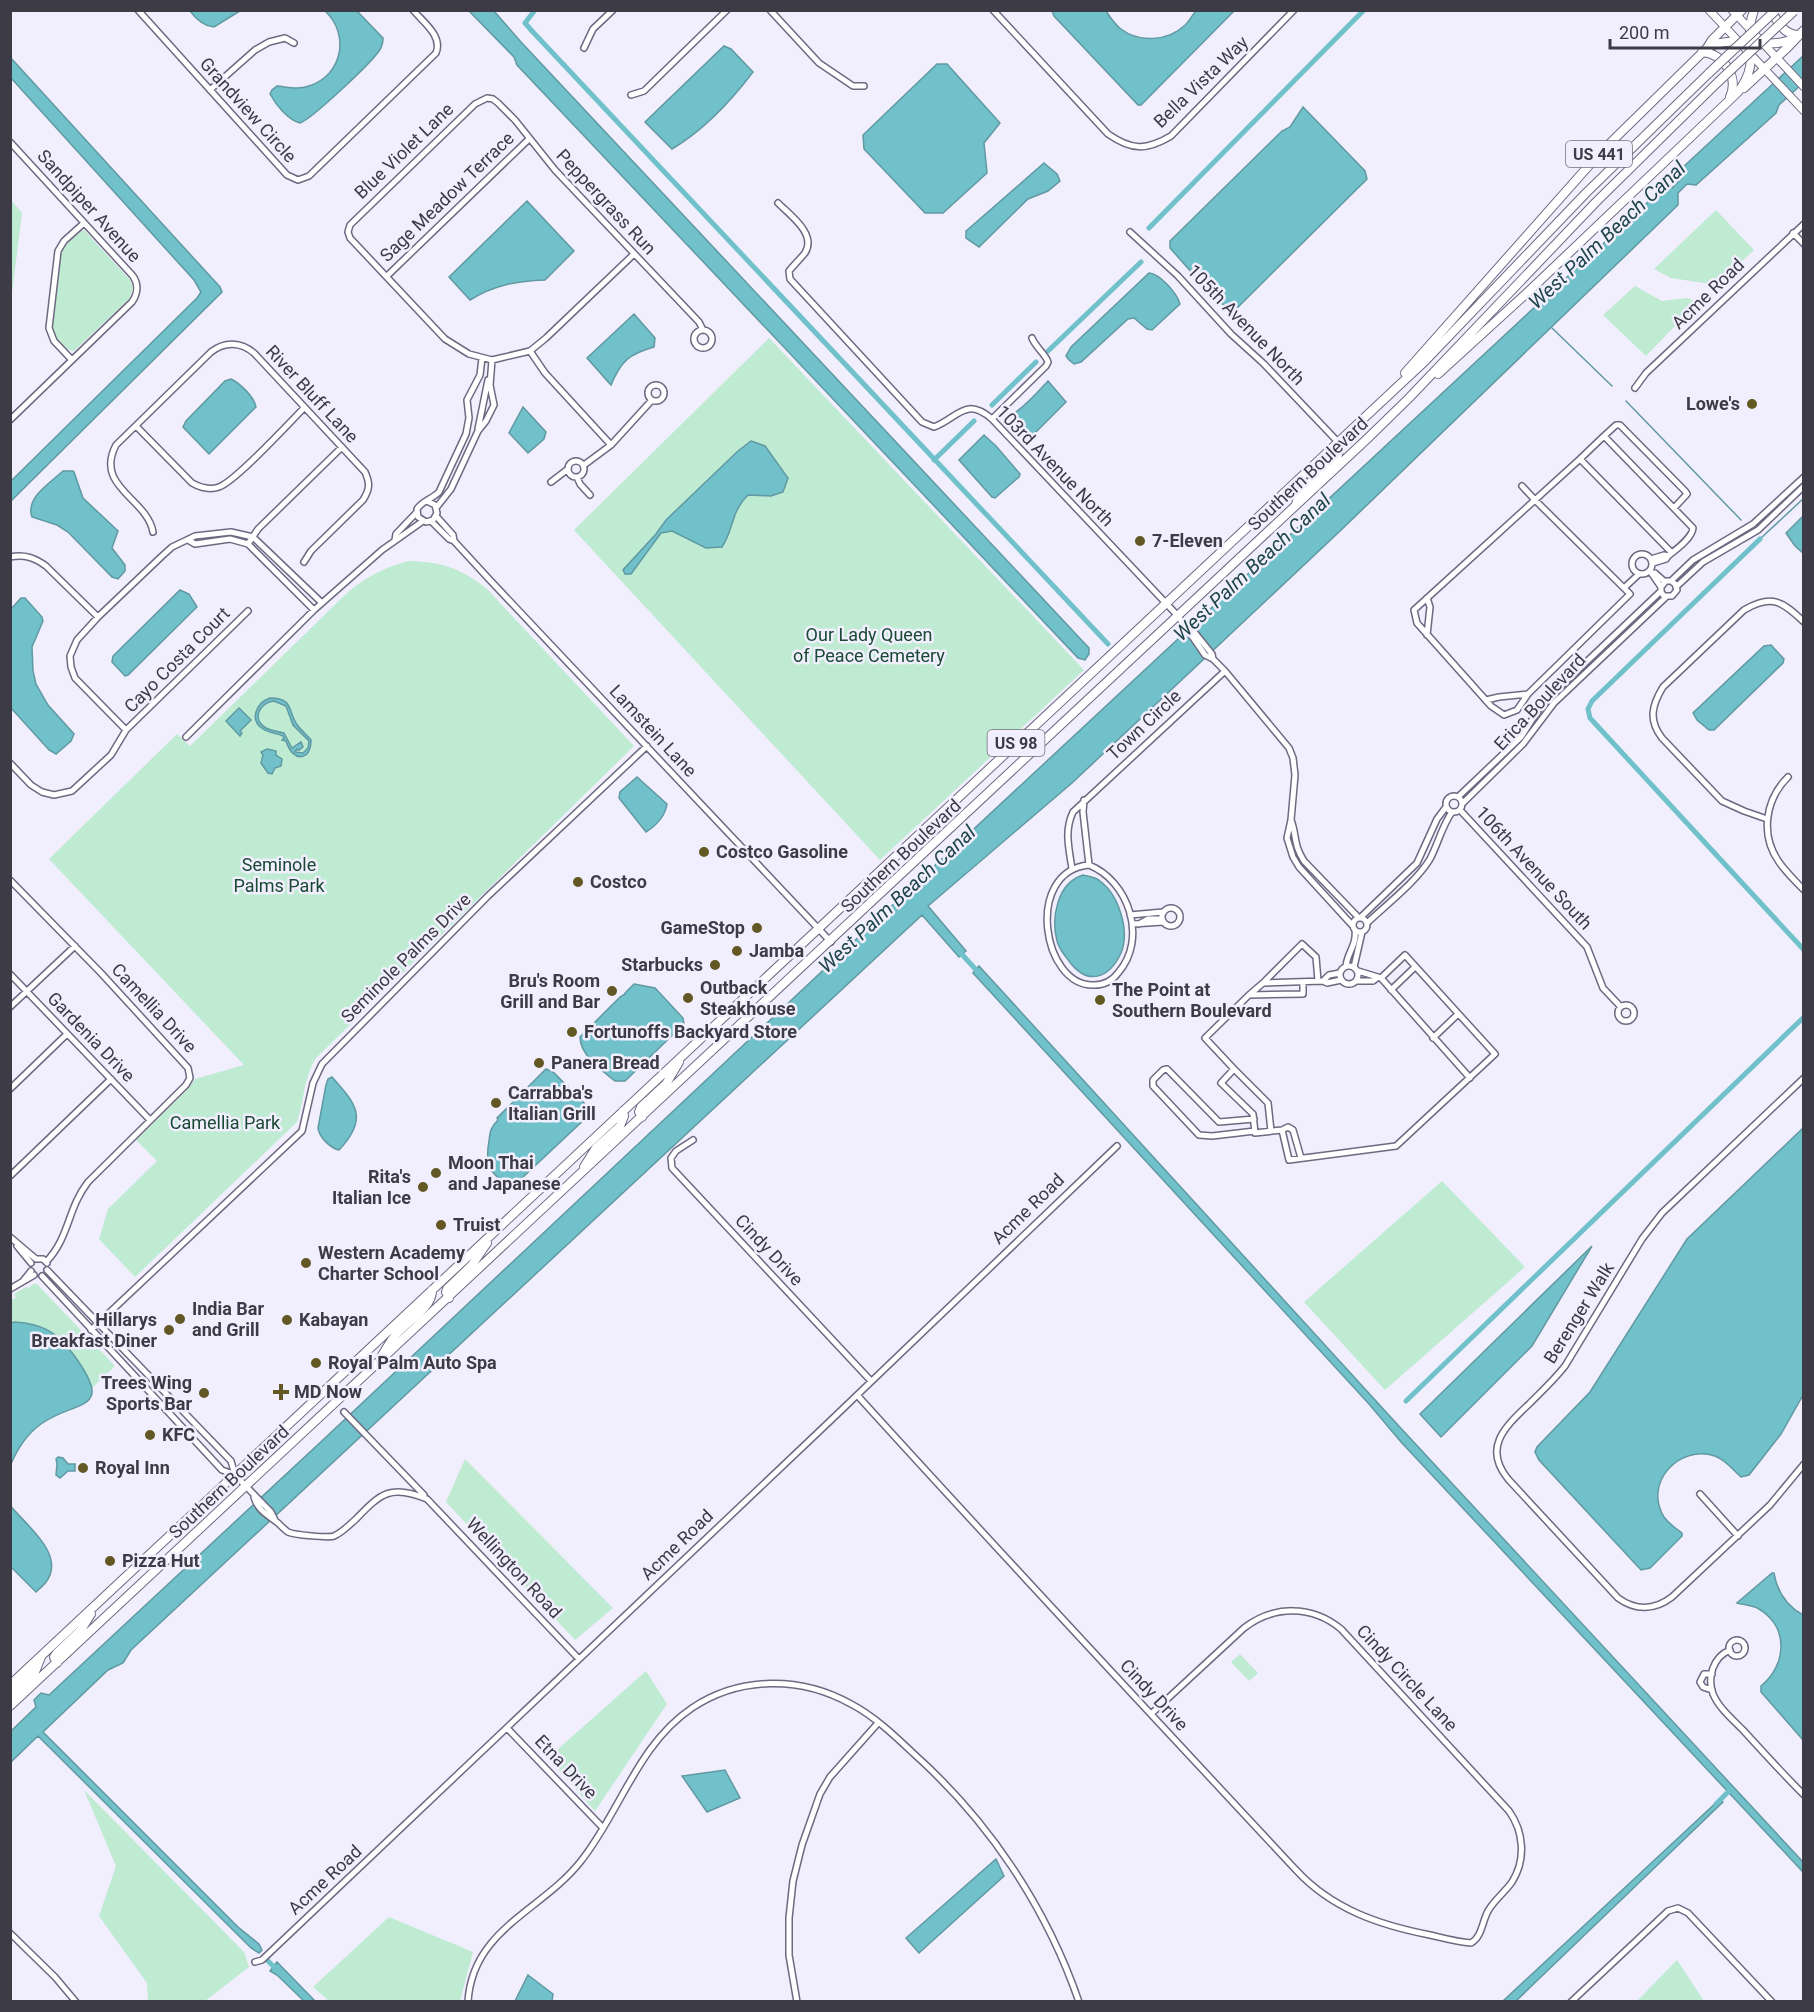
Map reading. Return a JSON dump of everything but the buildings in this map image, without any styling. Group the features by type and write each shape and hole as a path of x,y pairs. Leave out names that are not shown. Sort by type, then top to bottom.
{"highway":[{"path":"1738,92 1750,72 1754,10"},
{"path":"1774,10 1778,23 1787,32 1799,35"},
{"name":"Southern Boulevard","path":"10,1685 1425,361 1602,176 1774,10"},
{"name":"Southern Boulevard","path":"10,1706 1294,508 1409,398 1596,202 1718,82 1795,11"},
{"path":"1705,50 1737,12"},
{"path":"1705,50 1722,42 1778,44 1799,35"},
{"path":"1765,70 1799,35"},
{"path":"1705,50 1713,54 1732,73 1734,85 1728,101"},
{"name":"US 441","path":"1374,408 1600,153 1705,50"},
{"name":"US 441","path":"1409,398 1479,338 1728,101 1765,70"},
{"path":"1294,508 1301,491 1337,458 1338,442"},
{"path":"642,1117 639,1112 641,1107 666,1084 684,1054"},
{"path":"579,1176 596,1148 620,1126 624,1116 623,1111"},
{"path":"449,1298 447,1289 472,1265 492,1234"},
{"path":"375,1366 394,1336 428,1304 432,1290"},
{"path":"57,1663 54,1657 81,1630 98,1603"},
{"path":"10,1695 35,1672 41,1657"}],"main road":[{"path":"1709,10 1803,111"},
{"path":"1737,12 1803,87"}],"street":[{"name":"Grandview Circle","path":"138,10 287,175 294,179 305,178 436,53 439,46 437,39 413,10"},
{"path":"584,48 593,29 613,10"},
{"path":"631,95 644,91 727,10"},
{"path":"770,10 819,63 853,86 864,86"},
{"name":"Bella Vista Way","path":"993,10 1108,134 1120,142 1135,147 1146,147 1171,136 1294,10"},
{"path":"210,90 261,46 285,38 294,43"},
{"name":"Peppergrass Run","path":"487,98 498,103 515,120 555,170 699,322 702,330"},
{"name":"Blue Violet Lane","path":"387,276 350,238 348,232 350,225 475,104 487,98"},
{"name":"Sage Meadow Terrace","path":"387,276 529,139"},
{"name":"Sandpiper Avenue","path":"10,142 133,276 137,290 132,302 10,420"},
{"name":"103rd Avenue North","path":"778,203 806,232 808,242 805,252 789,271 790,279 922,422 934,427 945,423 961,410 977,410 992,419 1186,627 1191,628 1212,654 1213,659 1288,748 1293,758 1295,775 1291,819"},
{"path":"72,360 52,338 49,320 58,251 64,241 84,223"},
{"name":"Acme Road","path":"1635,388 1646,373 1803,224"},
{"name":"105th Avenue North","path":"1130,232 1178,276 1338,442"},
{"path":"1793,233 1803,244"},
{"path":"387,276 445,339 469,354 492,360 530,351 546,339 634,254"},
{"path":"992,419 1046,366 1047,358 1035,346 1032,338"},
{"name":"River Bluff Lane","path":"153,532 151,521 119,486 111,469 111,457 116,445 211,352 227,344 238,345 249,349 365,472 369,482 369,491 363,500 311,551 304,562"},
{"path":"530,351 545,373 611,445"},
{"path":"395,540 396,534 417,512 419,506 439,492 466,434 469,418 467,400 480,375 482,358"},
{"path":"478,431 492,360"},
{"path":"436,508 451,489 478,431 494,405 489,375"},
{"path":"473,388 494,399"},
{"path":"584,465 611,445 652,400"},
{"path":"136,426 192,483 203,488 215,488 231,480 304,408"},
{"path":"1522,486 1535,500 1630,594 1528,694 1517,710 1504,714 1486,700 1427,635 1417,623 1414,610 1427,598 1535,500 1580,459 1616,425 1620,425 1685,491 1687,494 1674,508"},
{"path":"1604,436 1693,528 1692,533 1666,559 1652,561 1644,554 1635,557 1632,566 1639,574"},
{"path":"248,544 258,530 342,447"},
{"path":"1580,459 1670,554"},
{"path":"550,482 568,470 574,461 580,461 584,465 584,473 577,477 572,476 568,470"},
{"path":"577,477 590,495"},
{"name":"Erica Boulevard","path":"1458,797 1521,737 1542,704 1664,585 1693,561 1753,524 1803,477"},
{"path":"1651,572 1664,585 1676,587 1703,562 1758,530 1803,486"},
{"path":"186,737 314,610 395,540 423,521 431,521 436,516 436,508 433,503 427,501"},
{"path":"417,512 418,517 423,521"},
{"name":"Lamstein Lane","path":"436,516 453,534 454,541"},
{"name":"Lamstein Lane","path":"431,521 454,541 831,942"},
{"path":"126,730 79,682 70,667 70,656 73,645 98,616 172,547 195,536 231,532 253,537 322,603"},
{"path":"222,533 223,540"},
{"path":"189,540 195,544 230,539 248,544 314,610"},
{"path":"263,558 269,552"},
{"path":"10,557 26,556 37,559 98,616"},
{"path":"1651,572 1652,561"},
{"path":"275,571 281,564"},
{"path":"1624,588 1639,574 1651,572"},
{"path":"1664,585 1666,597"},
{"name":"Erica Boulevard","path":"1463,803 1523,744 1554,703 1666,597 1674,595 1676,587"},
{"path":"1769,593 1769,600"},
{"path":"1427,598 1430,606 1427,635"},
{"path":"1767,819 1722,801 1658,733 1652,711 1655,700 1663,687 1744,610 1756,603 1769,600 1786,606 1803,622"},
{"name":"Cayo Costa Court","path":"10,763 36,789 54,795 66,793 78,787 111,755 126,730 248,610"},
{"name":"Town Circle","path":"1072,868 1067,833 1073,812 1224,671"},
{"path":"1486,700 1528,694"},
{"path":"1644,711 1652,711"},
{"name":"Seminole Palms Drive","path":"92,1330 302,1131 313,1083 322,1064 488,896 647,746"},
{"path":"1788,777 1775,795 1767,819 1768,837 1773,853 1803,890"},
{"path":"1320,981 1329,975 1340,973 1346,966 1355,941 1354,920 1360,917 1417,863 1437,819 1446,807 1448,798 1458,797 1463,803 1460,810 1452,812 1447,818 1422,870 1367,923 1367,928 1362,932 1356,969 1359,975 1356,981"},
{"path":"1084,800 1083,812 1089,865"},
{"path":"1446,807 1452,812"},
{"name":"106th Avenue South","path":"1460,810 1587,947 1603,988 1621,1007"},
{"path":"1291,819 1295,829 1295,844 1304,861 1367,923"},
{"path":"1291,819 1287,838 1299,867 1354,928 1362,932"},
{"path":"1089,865 1110,877 1117,884 1135,925 1127,958 1117,975 1109,982 1090,986 1072,977 1056,957 1048,936 1047,921 1050,898 1055,886 1072,868 1089,865"},
{"name":"Camellia Drive","path":"10,880 75,946 188,1068 190,1078 186,1085 88,1182 71,1211 65,1236 56,1250 42,1260 31,1263"},
{"path":"1130,915 1162,918 1148,919 1135,925"},
{"path":"1271,1131 1268,1103 1205,1038 1302,944 1316,957 1320,981"},
{"path":"10,1007 75,946"},
{"path":"1263,982 1320,981 1327,983 1341,980 1348,984 1356,981 1373,981 1404,955 1495,1054 1396,1146 1289,1160 1282,1130"},
{"path":"1346,966 1379,978 1470,1078"},
{"path":"1391,990 1415,967"},
{"path":"1340,973 1341,980"},
{"name":"Gardenia Drive","path":"10,974 150,1120"},
{"path":"1249,995 1303,994 1303,982"},
{"path":"1433,1038 1458,1014"},
{"path":"10,1089 67,1034"},
{"path":"1234,1069 1221,1083 1253,1114 1255,1131"},
{"path":"1219,1135 1219,1122 1170,1070 1163,1070 1153,1080 1153,1086 1202,1137 1288,1128 1293,1130 1301,1158"},
{"name":"Berenger Walk","path":"1803,1078 1662,1213 1642,1239 1565,1366 1506,1426 1498,1443 1497,1457 1502,1472 1618,1598 1627,1604 1645,1608 1664,1603 1738,1536 1782,1492 1803,1464"},
{"path":"10,1176 111,1079"},
{"path":"1219,1122 1254,1119"},
{"name":"Cindy Drive","path":"693,1140 676,1151 671,1158 672,1168 871,1382"},
{"name":"Acme Road","path":"255,1962 262,1960 1117,1146"},
{"path":"10,1237 42,1260 47,1270 231,1461 235,1475"},
{"path":"10,1237 31,1263 32,1273"},
{"path":"42,1276 47,1270"},
{"path":"32,1273 42,1276 222,1470 235,1475 271,1512 276,1521 289,1532 332,1537 346,1528 372,1502 391,1492 408,1491 427,1499"},
{"path":"10,1289 23,1282 32,1273"},
{"name":"Cindy Drive","path":"857,1395 1299,1874 1322,1894 1348,1910 1377,1923 1457,1941 1474,1942"},
{"name":"Wellington Road","path":"344,1412 579,1659"},
{"path":"1700,1494 1738,1536"},
{"name":"Cindy Circle Lane","path":"1150,1714 1244,1628 1262,1617 1278,1612 1297,1611 1317,1615 1336,1625 1507,1808 1516,1822 1522,1846 1519,1867 1512,1882 1490,1908 1479,1937 1474,1942"},
{"path":"1730,1650 1720,1656 1712,1674 1712,1690 1716,1700 1803,1795"},
{"path":"1712,1674 1704,1674 1700,1682 1703,1687 1712,1690"},
{"path":"468,2001 473,1976 487,1947 501,1931 570,1873 587,1853 662,1735 691,1709 717,1694 760,1683 792,1684 851,1703 910,1750 946,1784 997,1845 1033,1900 1058,1948 1079,2001"},
{"path":"796,2001 789,1955 789,1918 793,1881 802,1845 813,1810 825,1785 878,1723"},
{"name":"Etna Drive","path":"507,1728 603,1828"},
{"path":"1571,2001 1668,1911 1678,1908 1688,1913 1772,2001"},
{"path":"10,1934 15,1936 76,2001"}],"green space":[{"path":"11,200 22,213 11,301"},
{"path":"1716,210 1754,250 1717,285 1671,278 1654,269"},
{"path":"84,230 130,280 133,288 129,299 74,351 62,346 54,335 54,305 63,247"},
{"path":"1635,286 1662,301 1687,298 1698,302 1646,356 1603,315"},
{"name":"Our Lady Queen of Peace Cemetery","path":"769,338 1084,670 880,860 574,530"},
{"name":"Seminole Palms Park","path":"409,561 431,563 460,571 487,589 634,746 316,1058 306,1081 297,1122 135,1277 99,1239 108,1209 157,1161 136,1140 186,1091 195,1079 244,1065 49,859 177,734 190,746 347,593 376,573"},
{"path":"1442,1181 1525,1267 1385,1390 1304,1302"},
{"path":"37,1284 115,1366 92,1388 91,1382 76,1357 61,1340 33,1324 11,1323 10,1300 16,1298 14,1294"},
{"path":"465,1459 613,1608 575,1640 446,1502"},
{"path":"1240,1654 1258,1673 1249,1681 1231,1662"},
{"path":"646,1671 667,1704 595,1811 548,1758"},
{"path":"84,1790 244,1952 249,1967 205,2001 148,2001 147,1983 99,1916 116,1866"},
{"path":"389,1917 473,1952 460,2001 329,2001 313,1987"},
{"path":"1677,1960 1704,2001 1637,2001"}],"water":[{"path":"190,11 240,11 214,27 200,22"},
{"path":"325,11 357,11 383,38 383,43 374,58 317,111 300,123 283,112 270,94 277,86 297,88 320,81 336,64 340,42 338,31 333,20"},
{"path":"469,11 494,11 1089,648 1089,654 1085,660 1078,658 517,65 514,57"},
{"path":"1052,11 1106,11 1128,34 1153,38 1170,35 1177,31 1196,11 1234,11 1141,105 1138,105 1054,16"},
{"path":"724,46 731,49 753,72 716,114 672,149 645,122"},
{"path":"1803,56 1803,83 1779,105 1776,113 1696,185 1687,184 1678,193 1678,205 1339,532 1072,783 928,906 966,951 959,957 922,915 131,1650 123,1663 108,1670 43,1732 238,1927 259,1944 262,1950 259,1953 251,1948 38,1736 11,1762 11,1731 36,1707 34,1700 41,1693 49,1695 1581,264 1661,190 1672,188 1682,178 1682,168"},
{"path":"10,57 220,287 222,292 11,501 11,481 201,292 194,280 11,78"},
{"path":"937,64 947,64 1000,123 984,143 987,173 943,213 925,213 864,149 863,135"},
{"path":"1303,107 1365,171 1367,179 1237,308 1229,310 1209,292 1170,248 1170,241 1282,131 1290,127"},
{"path":"1044,163 1057,174 1060,181 1048,191 1028,199 979,247 966,238 966,231"},
{"path":"527,201 574,251 545,280 506,285 470,300 449,277"},
{"path":"1149,273 1168,285 1180,304 1152,330 1147,329 1134,318 1128,319 1081,362 1074,364 1069,360 1066,356 1071,347"},
{"path":"634,314 655,338 654,347 632,356 622,364 611,385 587,358"},
{"path":"231,379 246,391 256,407 209,454 183,427 186,421 225,381"},
{"path":"1048,381 1066,402 1031,437 1014,419 1013,414"},
{"path":"523,407 546,432 544,439 528,453 509,433"},
{"path":"984,435 1020,474 995,498 959,460"},
{"path":"751,441 765,446 788,478 783,492 771,496 748,495 738,507 722,547 706,548 672,531 661,533 631,574 625,574 623,570 666,520"},
{"path":"63,471 74,472 83,498 118,531 112,548 125,565 125,571 118,579 112,577 68,532 57,525 32,517 32,503 35,497"},
{"path":"1803,516 1803,553 1786,533"},
{"path":"180,590 189,594 197,607 125,676 112,662 113,656"},
{"path":"21,598 25,598 43,621 32,647 36,684 48,705 74,734 71,741 56,754 49,750 11,708 11,609"},
{"path":"1771,645 1784,659 1783,663 1714,730 1709,730 1697,720 1693,713 1764,646"},
{"path":"278,699 287,703 298,726 311,740 311,747 305,755 297,756 286,741 282,740 283,736 265,730 256,721 256,712 265,700","holes":["274,701 286,706 293,725 309,741 308,748 303,753 295,752 303,747 301,742 292,748 284,733 266,728 259,720 259,712 265,704"]},
{"path":"239,708 251,720 240,731 242,733 240,736 226,721"},
{"path":"267,749 276,751 276,755 282,759 281,766 275,768 272,774 268,773 261,763 263,755 261,752"},
{"path":"637,777 667,804 660,820 646,832 619,798 620,792"},
{"path":"1083,875 1096,879 1107,887 1117,904 1123,924 1121,953 1110,969 1097,976 1083,974 1076,969 1061,950 1055,932 1056,912 1062,893 1074,879"},
{"path":"979,966 1397,1424 1803,1862 1803,1872 1401,1442 1369,1404 973,973"},
{"path":"634,984 655,988 683,1018 684,1024 625,1081 615,1081 587,1056 580,1037"},
{"path":"546,1069 553,1072 584,1103 589,1115 521,1179 509,1185 492,1172 488,1162 490,1132 497,1118"},
{"path":"332,1077 347,1095 356,1112 354,1129 339,1150 326,1142 318,1128 326,1085 328,1079"},
{"path":"1803,1128 1803,1395 1781,1434 1749,1475 1741,1477 1719,1458 1702,1454 1689,1456 1668,1469 1661,1480 1658,1491 1659,1504 1664,1517 1682,1533 1682,1536 1650,1568 1641,1570 1539,1460 1535,1452 1537,1447 1590,1392 1687,1239"},
{"path":"1592,1246 1532,1346 1441,1437 1420,1414"},
{"path":"10,1323 41,1327 61,1340 86,1373 91,1386 91,1395 87,1402 54,1416 31,1432 11,1464"},
{"path":"58,1457 63,1458 68,1464 75,1464 75,1471 68,1471 60,1478 56,1475"},
{"path":"10,1505 48,1550 51,1571 46,1582 36,1592 11,1567"},
{"path":"1772,1573 1784,1597 1803,1615 1803,1740 1761,1692 1761,1686 1776,1668 1780,1658 1780,1636 1776,1626 1759,1609 1737,1603"},
{"path":"725,1770 740,1798 707,1812 682,1776"},
{"path":"1720,1799 1723,1802 1516,2001 1503,2001"},
{"path":"996,1859 1004,1876 919,1953 906,1938"},
{"path":"277,1962 315,2001 304,2001 270,1971"},
{"path":"528,1975 553,1994 552,2001 515,2001"}],"waterway":[{"path":"535,10 525,23 532,31 1108,644"},
{"path":"1149,228 1364,10"},
{"path":"1048,351 1141,262"},
{"path":"1552,328 1612,386"},
{"path":"992,405 1036,362"},
{"path":"1626,401 1741,520"},
{"path":"934,460 974,421"},
{"path":"1760,539 1804,498"},
{"path":"1760,539 1592,701 1588,709 1590,718 1804,950"},
{"path":"957,949 979,973"},
{"path":"1406,1401 1804,1017"},
{"path":"1716,1804 1730,1790"},
{"path":"267,1960 277,1970"}],"place":[{"name":"Lowe's","path":"1752,404"},
{"name":"7-Eleven","path":"1140,541"},
{"name":"Costco Gasoline","path":"704,852"},
{"name":"Costco","path":"578,882"},
{"name":"GameStop","path":"757,928"},
{"name":"Jamba","path":"737,951"},
{"name":"Starbucks","path":"715,965"},
{"name":"Bru's Room Grill and Bar","path":"612,991"},
{"name":"Outback Steakhouse","path":"688,998"},
{"name":"The Point at Southern Boulevard","path":"1100,1000"},
{"name":"Fortunoffs Backyard Store","path":"572,1032"},
{"name":"Panera Bread","path":"539,1063"},
{"name":"Carrabba's Italian Grill","path":"496,1103"},
{"name":"Moon Thai and Japanese","path":"436,1173"},
{"name":"Rita's Italian Ice","path":"423,1187"},
{"name":"Truist","path":"441,1225"},
{"name":"Western Academy Charter School","path":"306,1263"},
{"name":"India Bar and Grill","path":"180,1319"},
{"name":"Kabayan","path":"287,1320"},
{"name":"Hillarys Breakfast Diner","path":"169,1330"},
{"name":"Royal Palm Auto Spa","path":"316,1363"},
{"name":"MD Now","path":"281,1392"},
{"name":"Trees Wing Sports Bar","path":"204,1393"},
{"name":"KFC","path":"150,1435"},
{"name":"Royal Inn","path":"83,1468"},
{"name":"Pizza Hut","path":"110,1561"}],"water label":[{"name":"West Palm Beach Canal","path":"1607,235"},
{"name":"West Palm Beach Canal","path":"1252,567"},
{"name":"West Palm Beach Canal","path":"897,899"}],"park label":[{"name":"Camellia Park","path":"225,1123"}]}
